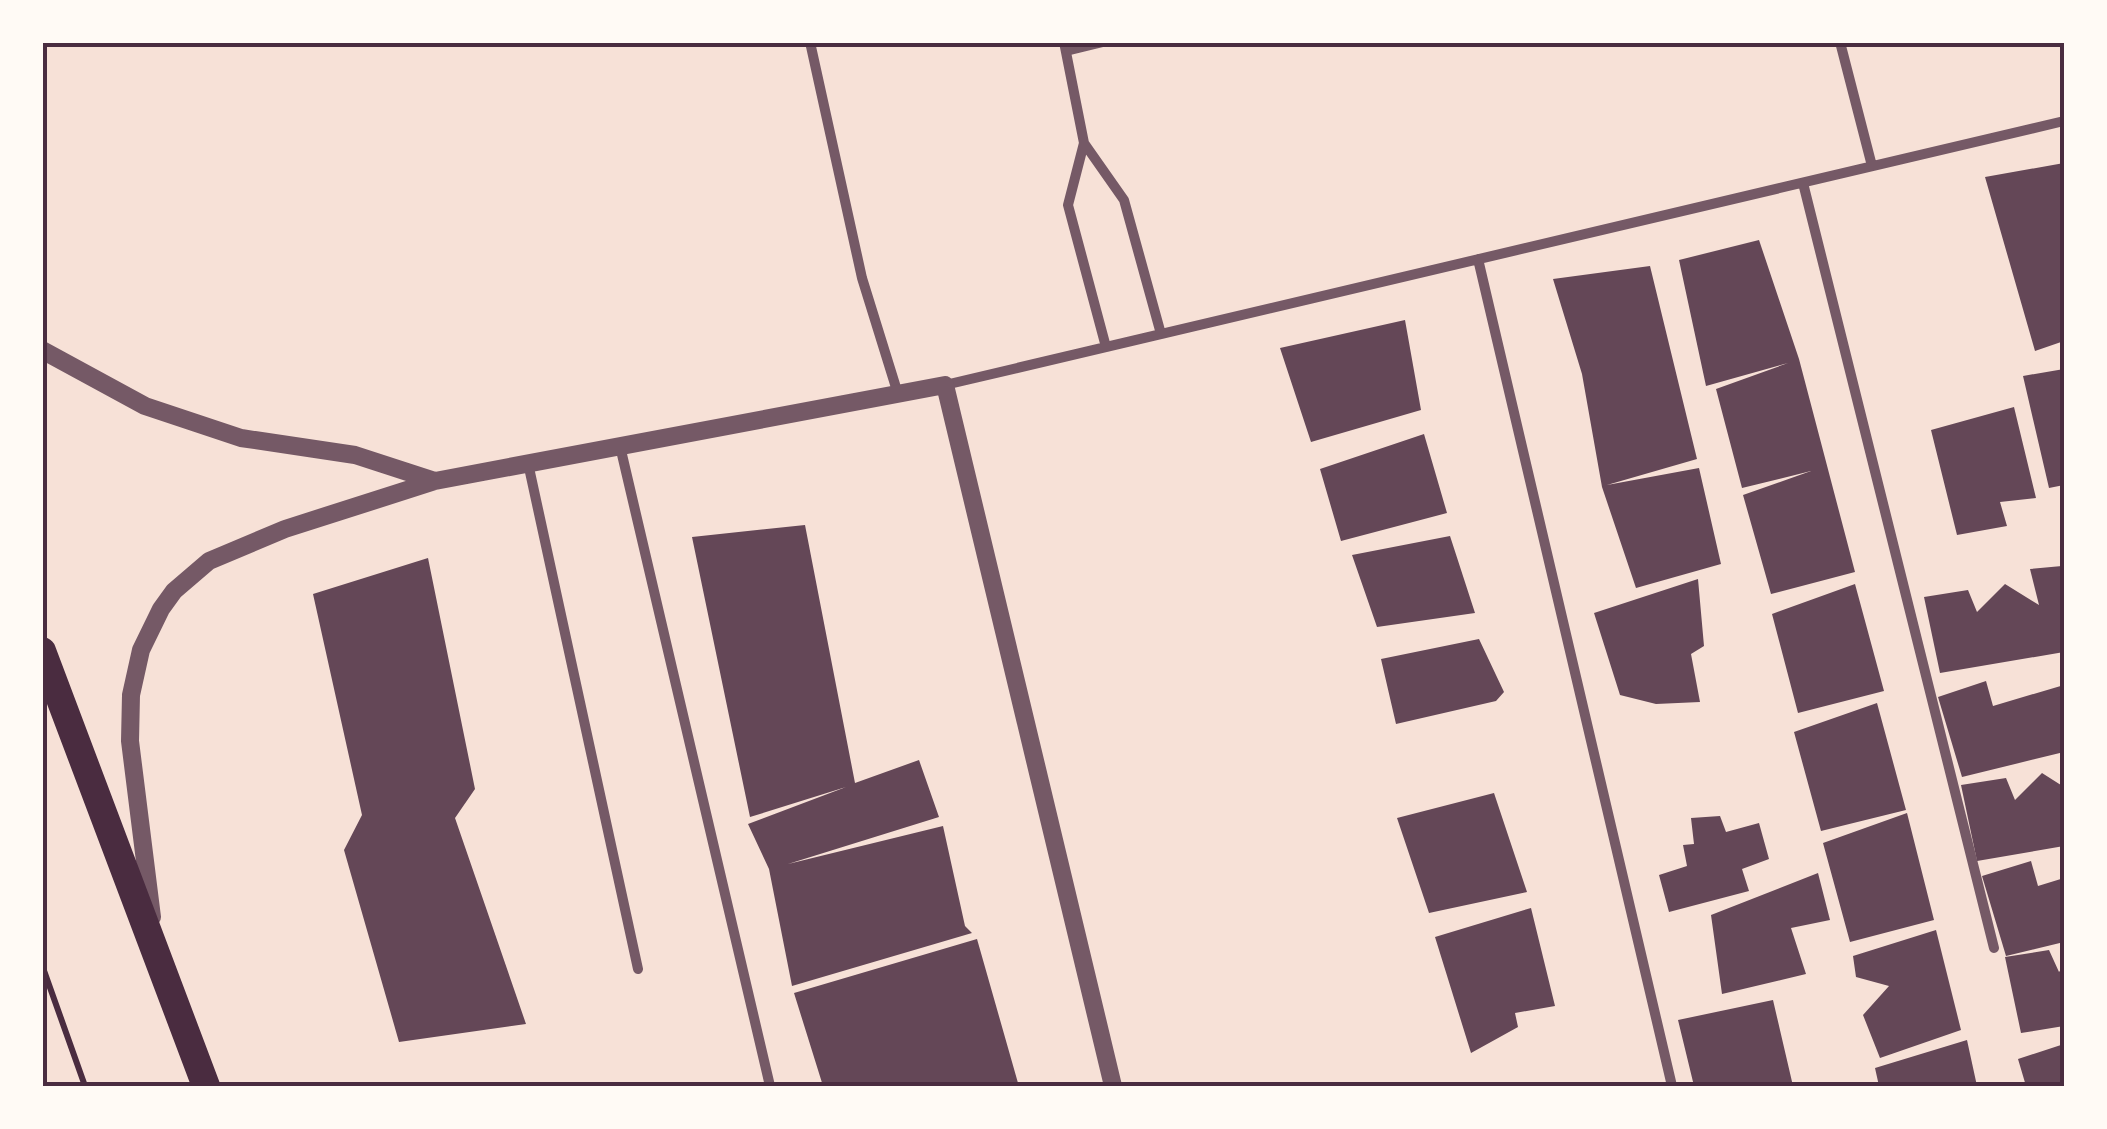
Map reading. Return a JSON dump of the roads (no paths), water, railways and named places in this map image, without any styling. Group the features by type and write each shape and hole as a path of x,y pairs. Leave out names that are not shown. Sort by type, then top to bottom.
{"highway":[{"path":"42,651 206,1086"}],"street":[{"path":"810,42 862,278 898,394"},
{"path":"1103,42 1065,47 1084,143 1124,200 1161,334"},
{"path":"1840,42 1872,166"},
{"path":"156,953 130,726 131,695 141,650 161,609 174,590 210,561 285,529 435,481 945,385 2064,121"},
{"path":"1084,143 1068,205 1106,347"},
{"path":"1803,183 1994,948"},
{"path":"1478,259 1672,1086"},
{"path":"42,350 161,412 242,438 354,455 435,481"},
{"path":"945,385 1113,1086"},
{"path":"620,446 770,1086"},
{"path":"528,464 638,970"}]}
